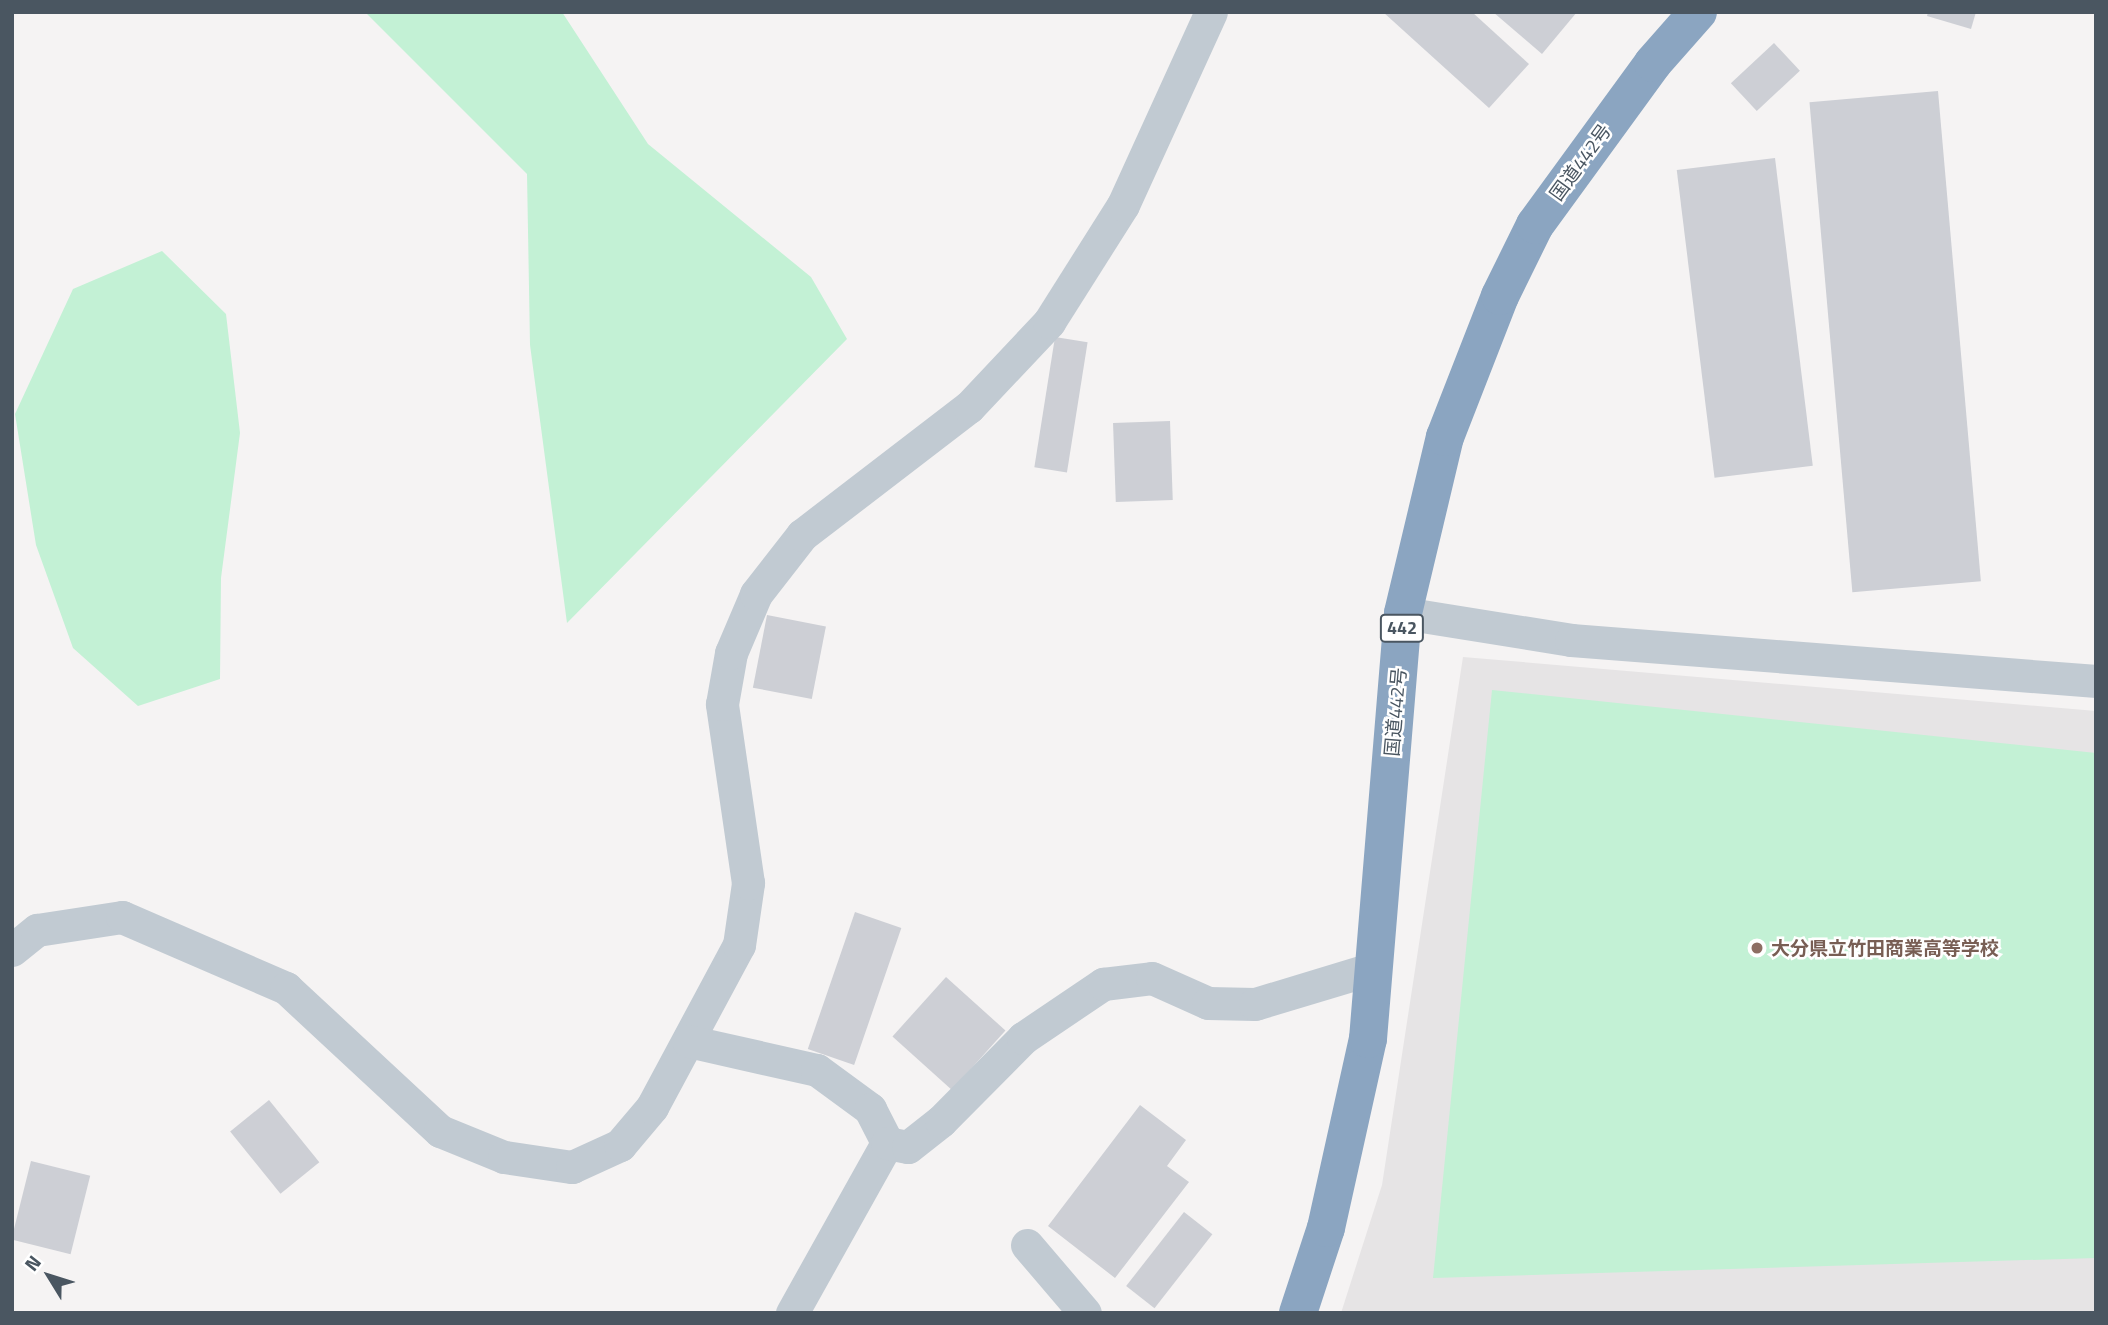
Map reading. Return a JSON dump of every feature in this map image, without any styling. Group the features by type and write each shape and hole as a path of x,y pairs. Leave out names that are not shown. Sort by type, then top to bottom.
{"highway":[{"name":"国道442号","path":"1298,1313 1326,1228 1367,1039 1403,613 1445,437 1500,296 1535,225 1653,63 1698,12"}],"street":[{"path":"12,950 37,930 122,917 286,988 440,1131 504,1157 572,1167 620,1145 652,1107 739,945 748,883 722,704 731,653 756,594 802,535 969,407 1049,322 1123,205 1211,12"},
{"path":"1403,613 1571,640 2096,681"},
{"path":"887,1143 908,1147 941,1121 1023,1038 1103,984 1152,978 1208,1003 1255,1004 1374,968"},
{"path":"688,1041 817,1070 870,1109 887,1143"},
{"path":"792,1313 887,1143"},
{"path":"1027,1245 1085,1313"}],"shaded area":[{"name":"大分県立竹田商業高等学校","path":"1463,657 2096,711 2096,1313 1341,1313 1382,1185"}],"green space":[{"path":"365,12 562,12 648,144 811,277 847,339 567,623 530,345 527,174"},
{"path":"162,251 226,314 240,433 221,578 220,679 138,706 73,648 36,545 15,414 73,289"},
{"name":"大分県立竹田商業高等学校","path":"1492,690 2096,753 2096,1258 1433,1278"}],"building":[{"path":"1383,12 1472,12 1529,64 1489,108"},
{"path":"1493,12 1577,12 1542,54"},
{"path":"1928,12 1976,12 1971,29 1927,16"},
{"path":"1774,43 1800,71 1757,111 1731,83"},
{"path":"1938,91 1981,581 1852,592 1809,102"},
{"path":"1775,158 1813,466 1715,478 1677,170"},
{"path":"1055,337 1088,342 1067,473 1034,467"},
{"path":"1170,421 1173,500 1116,502 1113,423"},
{"path":"767,615 826,626 812,699 753,688"},
{"path":"855,912 901,928 854,1065 808,1049"},
{"path":"946,977 1005,1031 952,1090 892,1036"},
{"path":"269,1100 319,1162 280,1194 230,1131"},
{"path":"1140,1105 1186,1140 1167,1166 1189,1182 1115,1278 1048,1226"},
{"path":"31,1161 90,1176 71,1254 12,1240"},
{"path":"1184,1212 1212,1234 1154,1308 1126,1286"}],"place":[{"name":"大分県立竹田商業高等学校","path":"1757,948"}]}
